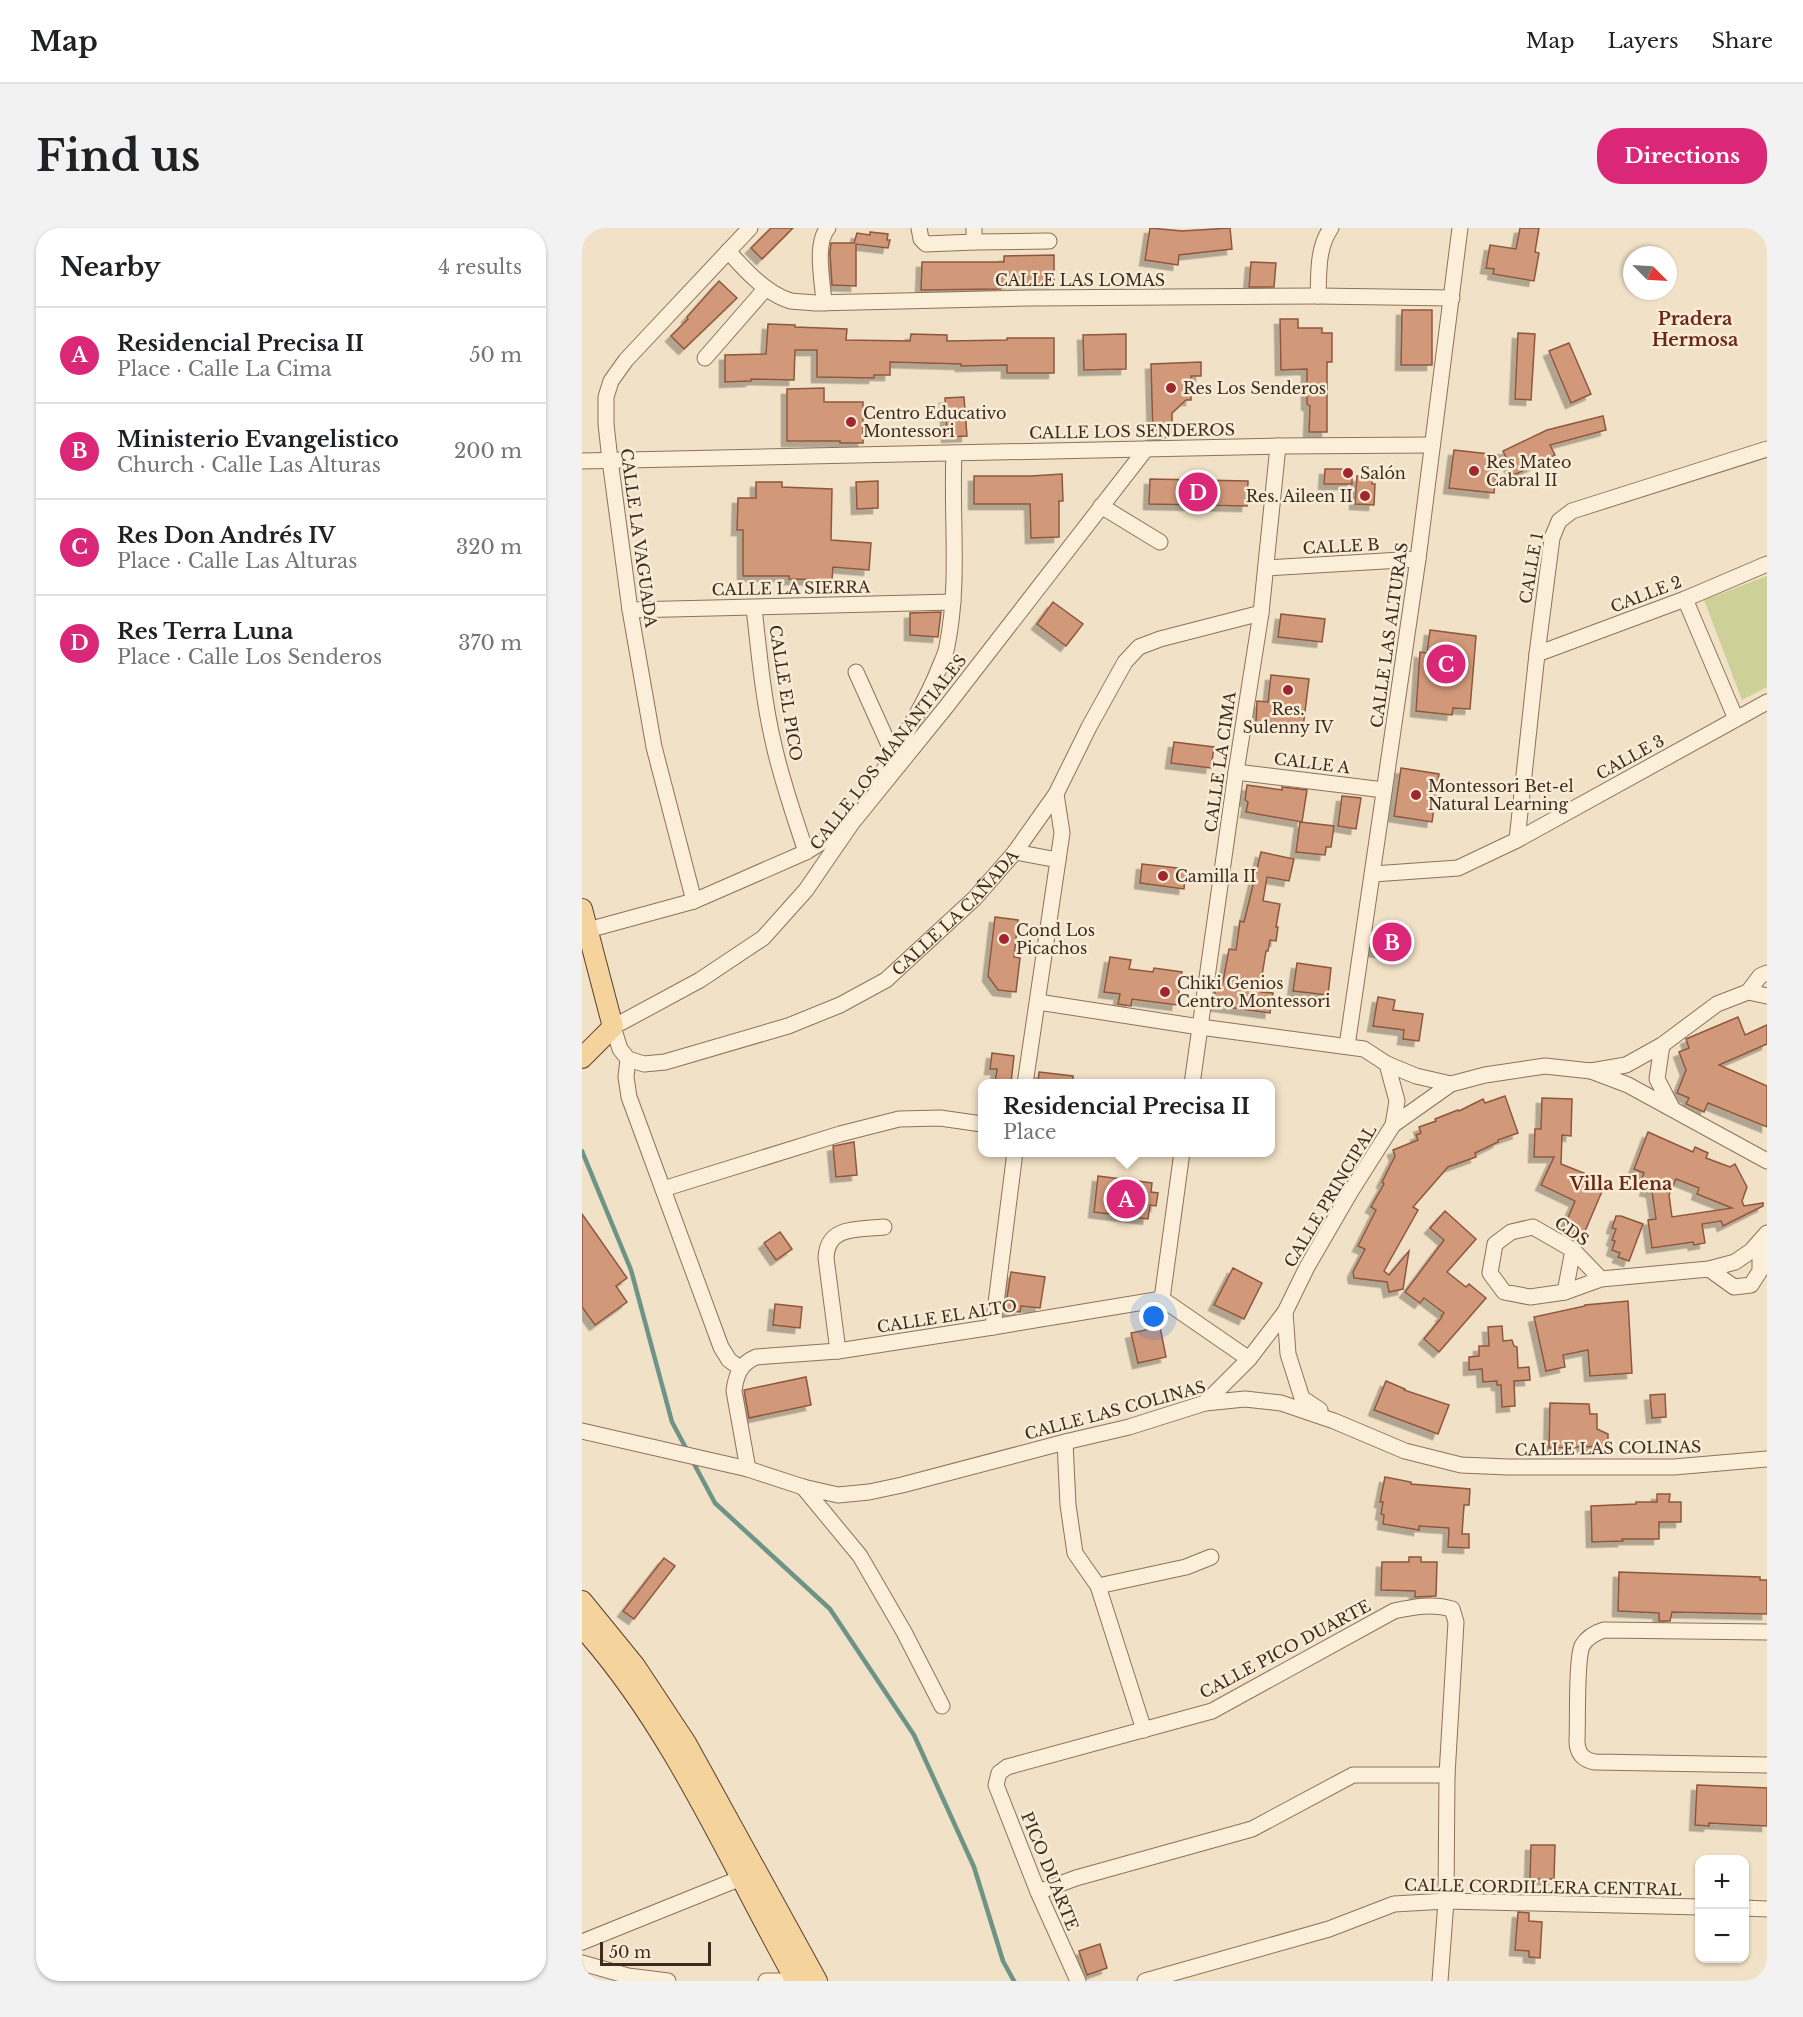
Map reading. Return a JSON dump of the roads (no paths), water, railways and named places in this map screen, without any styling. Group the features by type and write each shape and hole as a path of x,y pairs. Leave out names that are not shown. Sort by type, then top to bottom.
{"main road":[{"path":"582,909 613,1027 582,1058"},
{"path":"582,1601 635,1666 686,1743 749,1875 806,1979"},
{"path":"582,1627 622,1674 647,1711 749,1875"}],"street":[{"name":"CALLE LA VAGUADA","path":"694,901 654,747 630,610 610,460 606,397 610,381 626,360 750,228"},
{"path":"825,303 820,246 828,228"},
{"path":"919,228 921,239 926,244 974,235 1049,241"},
{"path":"1318,296 1320,252 1331,228"},
{"name":"CALLE LAS ALTURAS","path":"1347,1046 1419,559 1460,228"},
{"name":"CALLE LAS LOMAS","path":"728,251 766,288 780,297 793,301 825,303 1031,298 1318,296 1452,298"},
{"path":"705,358 766,288"},
{"name":"CALLE LOS SENDEROS","path":"582,461 1278,446 1432,445"},
{"name":"CALLE LA CIMA","path":"1193,1079 1260,613 1278,446"},
{"name":"CALLE LOS MANANTIALES","path":"613,1027 700,980 764,938 806,890 852,823 946,707 1146,449"},
{"name":"CALLE 1","path":"1517,840 1552,538 1560,521 1572,512 1767,449"},
{"path":"588,930 694,901 806,852 852,823 929,694 947,648 953,602 954,453"},
{"path":"1101,506 1161,543"},
{"name":"CALLE B","path":"1266,568 1419,559"},
{"name":"CALLE 2","path":"1537,654 1685,599 1767,564"},
{"path":"1685,599 1736,719"},
{"name":"CALLE LA SIERRA","path":"630,610 953,602"},
{"name":"CALLE EL PICO","path":"754,608 772,739 806,852"},
{"name":"CALLE LA CAÑADA","path":"628,1059 644,1064 665,1062 788,1026 840,1005 886,980 975,898 1015,852 1056,794 1125,662 1139,647 1160,639 1260,613"},
{"path":"856,672 893,754"},
{"name":"CALLE 3","path":"1372,874 1458,868 1517,840 1767,702"},
{"name":"CALLE A","path":"1236,772 1384,790"},
{"path":"1026,1079 1062,833 1056,794"},
{"path":"1015,852 1058,860"},
{"path":"1591,1071 1626,1065 1662,1045 1718,1004 1748,992 1760,976 1767,973"},
{"path":"1748,992 1767,996"},
{"path":"1038,1002 1364,1049 1387,1064 1416,1076 1452,1084"},
{"path":"613,1027 620,1049 628,1059 626,1077 629,1097 663,1189 722,1347 729,1360 740,1368 735,1379 734,1391 748,1469"},
{"path":"1662,1045 1657,1079 1672,1108"},
{"path":"1387,1064 1397,1101 1394,1125"},
{"name":"CALLE PRINCIPAL","path":"1205,1402 1249,1359 1285,1312 1307,1267 1340,1210 1394,1125 1452,1084 1485,1075 1545,1066 1591,1071 1628,1085 1767,1161"},
{"path":"663,1189 840,1134 899,1119 940,1118 978,1123"},
{"path":"993,1327 1014,1157"},
{"path":"1181,1157 1162,1299 1249,1359"},
{"path":"838,1351 826,1249 835,1235 842,1232 884,1227"},
{"name":"CDS","path":"1601,1279 1574,1250 1533,1227 1512,1232 1495,1244 1490,1273 1504,1292 1530,1297 1564,1292 1601,1279 1709,1269 1735,1262 1751,1251 1767,1233"},
{"path":"1709,1269 1734,1287 1751,1285 1760,1271 1760,1255 1767,1233"},
{"path":"1564,1292 1574,1250"},
{"name":"CALLE EL ALTO","path":"740,1368 747,1361 756,1358 838,1351 1162,1299"},
{"path":"1285,1312 1288,1354 1302,1398 1334,1421"},
{"name":"CALLE LAS COLINAS","path":"582,1431 748,1469 803,1488 838,1495 869,1492 902,1485 1129,1427 1205,1402 1245,1399 1281,1403 1334,1421 1405,1451 1461,1465 1568,1468 1674,1467 1767,1459"},
{"path":"1065,1442 1068,1505 1076,1553 1098,1586 1144,1730"},
{"path":"803,1488 860,1556 904,1632 942,1706"},
{"path":"1098,1586 1186,1567 1211,1557"},
{"name":"CALLE PICO DUARTE","path":"999,1773 1007,1767 1212,1711 1394,1611 1430,1606 1452,1610 1456,1622 1447,1775"},
{"path":"1767,1632 1604,1630 1596,1633 1588,1638 1580,1654 1577,1741 1579,1753 1589,1761 1595,1762 1767,1765"},
{"name":"PICO DUARTE","path":"999,1773 996,1785 1038,1892 1078,1981"},
{"path":"1038,1892 1076,1878 1252,1829 1353,1775 1447,1775 1446,1901 1440,1981"},
{"path":"582,1942 749,1875"},
{"name":"CALLE CORDILLERA CENTRAL","path":"1145,1981 1329,1929 1394,1904 1446,1901 1695,1907"},
{"path":"1749,1908 1767,1909"},
{"path":"582,1963 628,1976 668,1981"},
{"path":"766,1981 806,1979"}],"waterway":[{"path":"582,1151 631,1270 672,1422 687,1450"},
{"path":"692,1460 715,1503 830,1609 914,1735 974,1867 1003,1961 1014,1981"}],"place":[{"name":"Res Los Senderos","path":"1171,388"},
{"name":"Centro Educativo Montessori","path":"851,422"},
{"name":"Res Mateo Cabral II","path":"1474,471"},
{"name":"Salón","path":"1348,473"},
{"name":"Res Terra Luna","path":"1198,492"},
{"name":"Res. Aileen II","path":"1365,496"},
{"name":"Res Don Andrés IV","path":"1446,664"},
{"name":"Res. Sulenny IV","path":"1288,690"},
{"name":"Montessori Bet-el Natural Learning","path":"1416,795"},
{"name":"Camilla II","path":"1163,876"},
{"name":"Cond Los Picachos","path":"1004,939"},
{"name":"Ministerio Evangelistico","path":"1392,942"},
{"name":"Chiki Genios Centro Montessori","path":"1165,992"},
{"name":"Residencial Precisa II","path":"1126,1199"}],"district":[{"name":"Pradera Hermosa","path":"1695,329"},
{"name":"Villa Elena","path":"1621,1184"}]}
